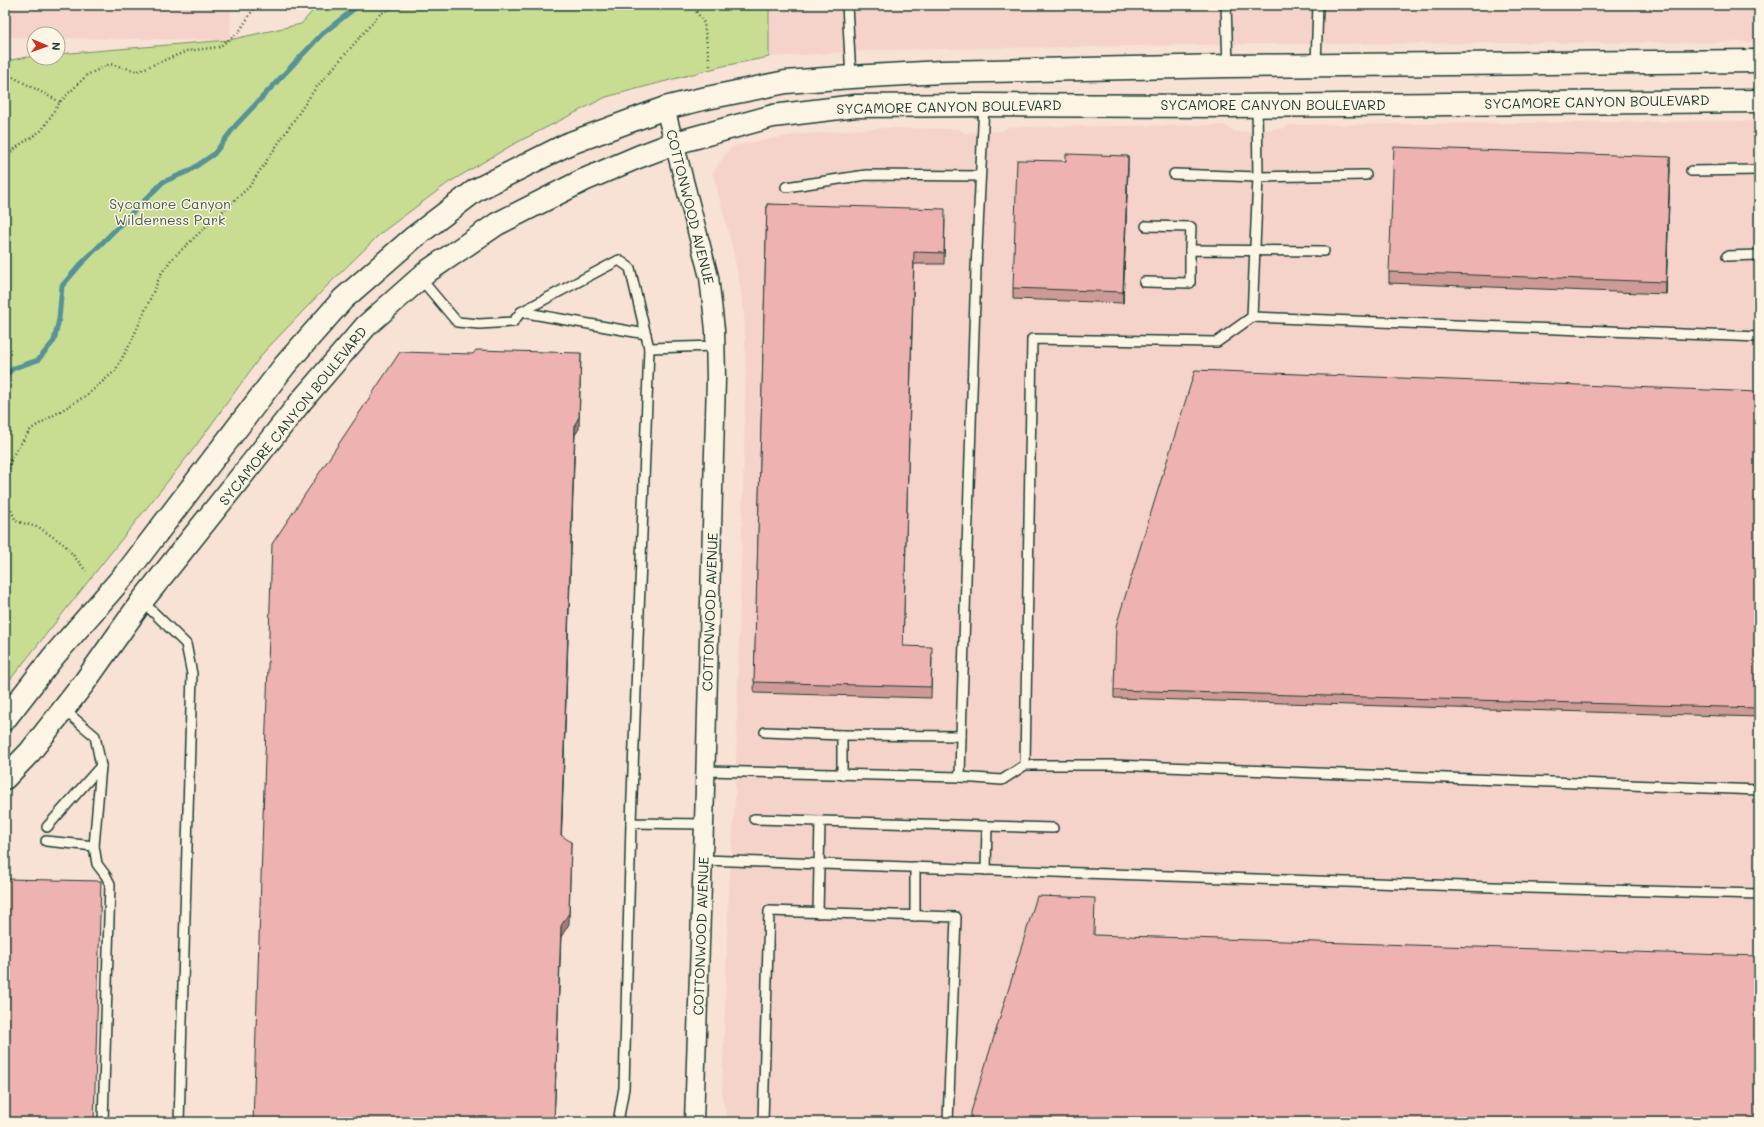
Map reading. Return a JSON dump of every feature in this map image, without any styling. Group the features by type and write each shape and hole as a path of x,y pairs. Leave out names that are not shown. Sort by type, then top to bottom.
{"main road":[{"path":"5,719 53,657 128,571 285,365 343,299 413,238 476,190 568,144 665,108 702,99 786,82 851,77 942,72 1228,66 1759,61"},
{"name":"SYCAMORE CANYON BOULEVARD","path":"5,778 30,752 142,601 303,399 361,331 428,271 497,224 584,180 675,143 772,116 856,106 1257,105 1759,101"}],"street":[{"name":"COTTONWOOD AVENUE","path":"665,108 709,277 716,346 706,772 694,1122"}],"lane":[{"path":"847,5 851,77"},
{"path":"1226,5 1228,66"},
{"path":"1316,65 1318,5"},
{"path":"960,777 976,269 984,105"},
{"path":"1252,317 1258,176 1257,105"},
{"path":"1691,171 1759,170"},
{"path":"1174,174 1258,176 1366,175"},
{"path":"786,187 866,175 980,176"},
{"path":"1144,282 1190,283 1191,227 1146,226"},
{"path":"1190,250 1324,251"},
{"path":"1727,256 1759,255"},
{"path":"420,278 457,322 479,324 513,322 521,312 619,260 630,268 646,334 649,348 631,823 624,1088 618,1122"},
{"path":"521,312 646,334"},
{"path":"1025,765 1032,339 1217,342 1252,317 1759,337"},
{"path":"649,348 716,346"},
{"path":"142,601 186,644 192,674 180,1122"},
{"path":"63,709 95,736 101,766 94,846 97,864 110,884 103,1122"},
{"path":"765,732 842,735 961,736"},
{"path":"842,735 842,775"},
{"path":"706,772 960,777 1002,780 1025,765 1113,765 1759,790"},
{"path":"47,827 101,766"},
{"path":"754,819 1053,828"},
{"path":"818,913 820,821"},
{"path":"631,823 704,824"},
{"path":"986,870 987,826"},
{"path":"46,841 94,846"},
{"path":"703,860 1759,894"},
{"path":"915,867 915,916"},
{"path":"763,1122 769,911 956,917 948,1122"}],"path":[{"path":"5,156 42,130 60,102 87,75 110,64 138,71 187,51 219,47 239,32 256,5"},
{"path":"5,467 31,429 87,395 115,371 132,340 160,274 171,260 249,187 315,89 380,14 397,5"},
{"path":"692,5 704,23 710,66"},
{"path":"5,77 13,78 60,102"},
{"path":"11,458 5,480 6,502 16,521 40,528 65,545 86,570"}],"shaded area":[{"path":"5,5 231,5 230,40 66,38 66,26 26,26 26,38 5,37"},
{"path":"769,5 1759,5 1759,42 1253,44 882,50 769,57"},
{"path":"1759,121 1759,1122 729,1122 722,1099 728,910 735,801 746,368 744,313 739,279 713,173 729,149 737,145 794,135 881,128 958,129 965,133 1002,131 1009,127 1223,125 1236,132 1285,128 1289,125"}],"green space":[{"name":"Sycamore Canyon Wilderness Park","path":"318,5 378,5 377,7 387,5 769,5 769,57 723,66 606,97 512,145 448,183 381,233 326,287 263,353 195,447 5,686 5,61 26,57 26,66 66,66 66,53 229,40 301,24"}],"building":[{"path":"1394,147 1670,157 1666,282 1389,272"},
{"path":"1066,154 1128,156 1123,292 1013,288 1017,160 1066,161"},
{"path":"767,204 945,209 944,253 914,252 903,646 932,647 931,687 754,682"},
{"path":"476,350 581,353 579,417 575,424 561,835 571,842 569,913 561,926 554,1122 253,1122 272,544 400,352 473,354"},
{"path":"1195,370 1759,392 1759,708 1114,690 1116,626"},
{"path":"5,879 101,881 94,1122 5,1122"},
{"path":"1037,896 1095,898 1094,935 1759,956 1759,1122 971,1122 971,1112"}],"waterway":[{"path":"5,376 14,368 38,360 54,341 59,319 62,286 80,265 163,182 189,171 214,154 236,125 322,34 359,5"}]}
